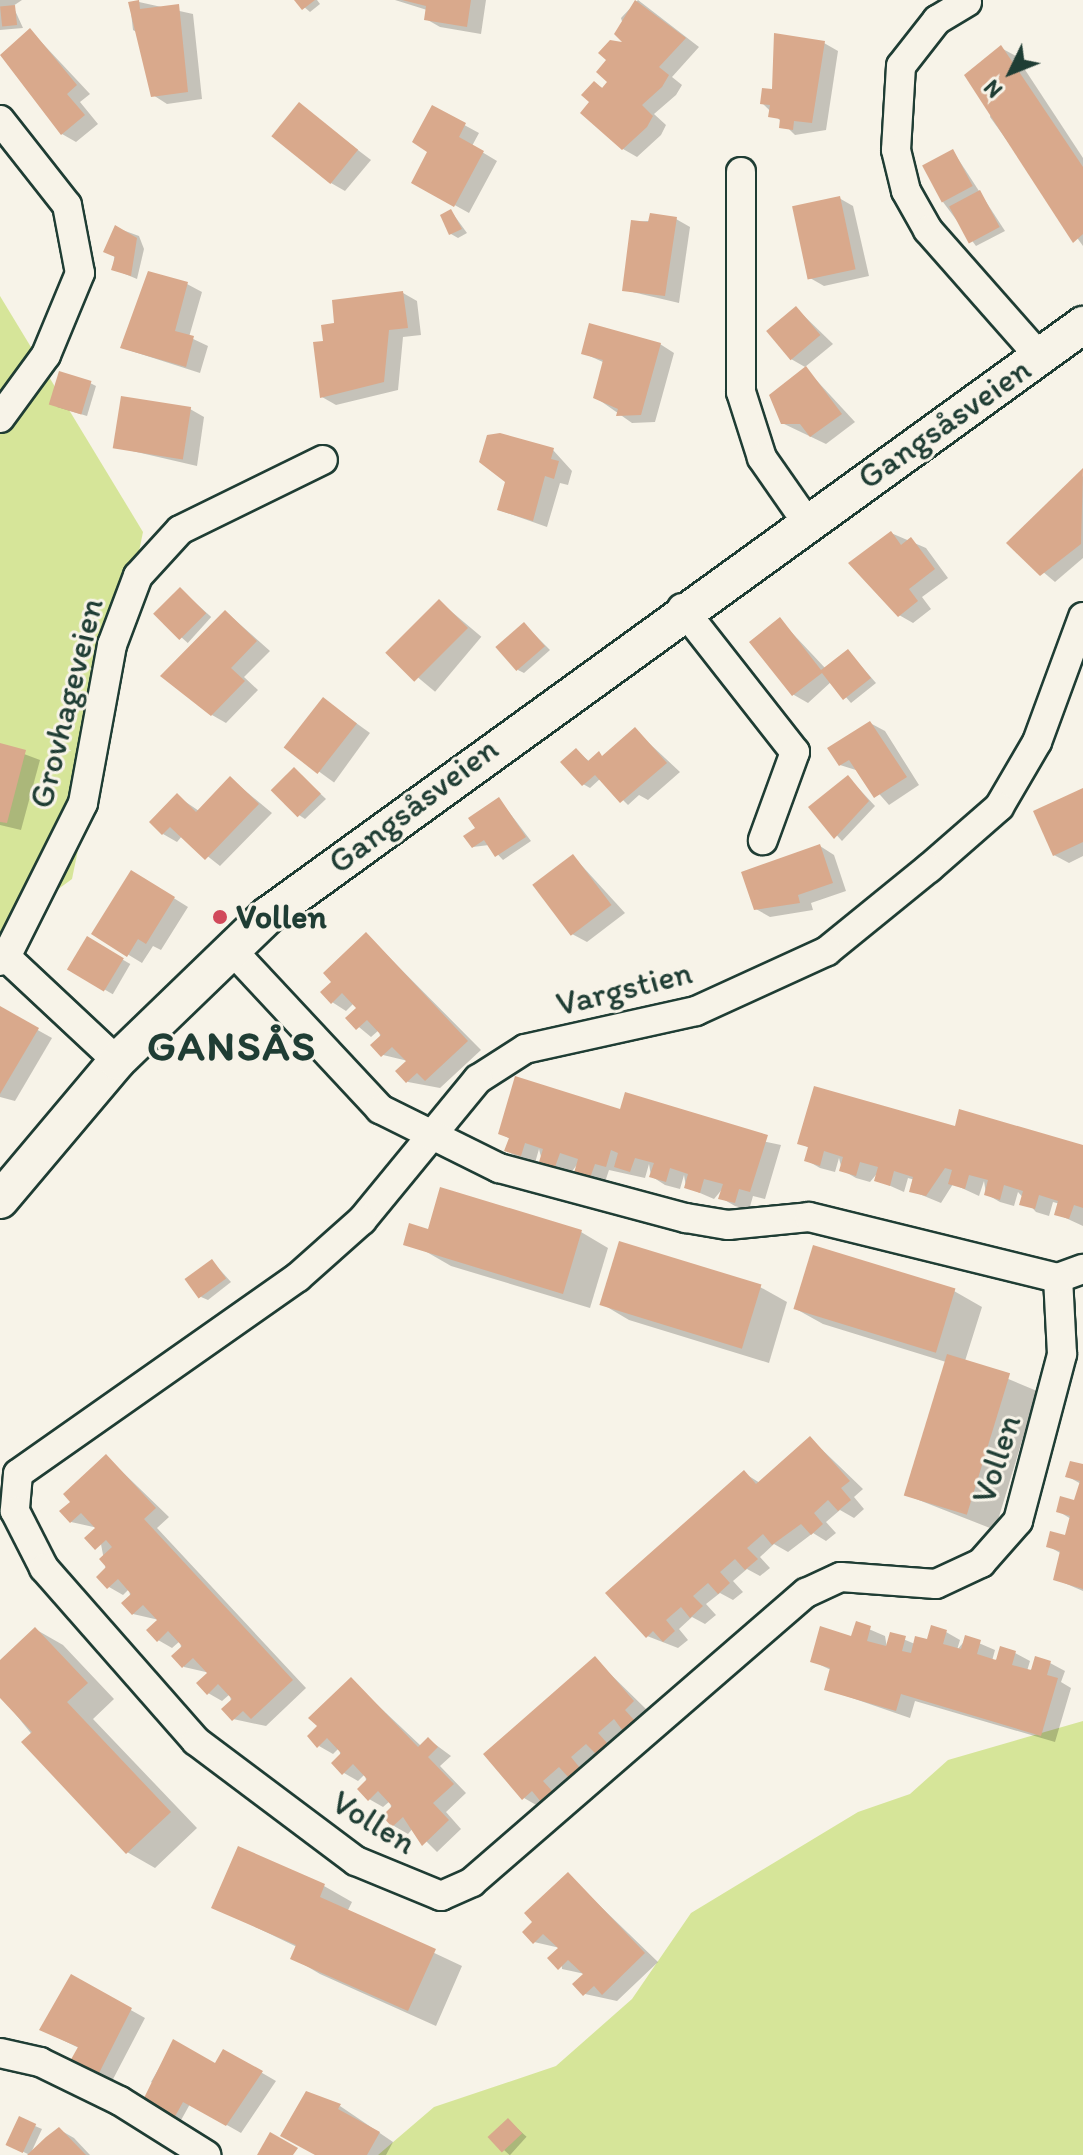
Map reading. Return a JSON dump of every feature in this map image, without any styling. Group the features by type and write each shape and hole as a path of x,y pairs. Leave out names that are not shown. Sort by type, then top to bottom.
{"street":[{"path":"967,2 937,20 901,66 896,150 906,191 928,230 1039,356"},
{"path":"0,120 67,205 80,273 46,355 0,418"},
{"path":"741,172 741,392 762,458 806,521"},
{"name":"Gangsåsveien","path":"0,1200 117,1061 231,949 327,869 682,608 1082,328"},
{"name":"Grovhageveien","path":"117,1061 3,959 83,803 112,645 138,576 180,530 323,460"},
{"path":"682,608 795,752 763,840"},
{"name":"Vargstien","path":"427,1136 478,1079 525,1049 696,1011 827,951 999,807 1037,742 1083,617"},
{"name":"Vollen","path":"231,949 380,1109 427,1136 602,1200 728,1225 809,1217 1071,1273 1062,1354 1045,1431 1018,1521 981,1563 936,1584 841,1577 806,1593 507,1853 441,1896 356,1861 196,1741 44,1568 15,1511 18,1474 298,1277 362,1220 427,1136"},
{"path":"0,2053 40,2062 120,2101 206,2155"}],"green space":[{"path":"0,296 143,532 72,879 0,932"},
{"path":"1083,1721 1083,2155 378,2155 434,2107 556,2066 632,1999 691,1913 858,1812 910,1794 948,1760"}],"building":[{"path":"139,0 140,9 179,4 188,92 151,97 128,2"},
{"path":"294,0 315,0 302,10"},
{"path":"402,0 471,0 467,27 424,20 426,6"},
{"path":"635,0 686,38 659,67 669,75 662,87 642,105 653,116 647,127 622,150 580,113 589,102 581,95 594,81 602,88 607,82 596,72 606,60 598,53 610,40 622,42 614,34"},
{"path":"15,5 17,25 2,26 0,7"},
{"path":"30,28 77,85 67,94 85,115 61,135 0,55"},
{"path":"774,33 825,41 812,123 794,121 793,130 779,128 780,119 768,117 770,105 760,104 762,88 772,89"},
{"path":"1001,45 1083,167 1083,234 1073,243 964,75"},
{"path":"299,102 358,150 330,184 271,136"},
{"path":"432,105 466,123 459,137 484,151 454,207 411,183 427,152 412,142"},
{"path":"953,149 973,186 942,203 922,165"},
{"path":"980,190 1000,227 969,244 949,206"},
{"path":"840,196 856,269 808,280 792,206"},
{"path":"451,209 462,229 449,235 440,215"},
{"path":"650,213 677,217 665,296 622,291 631,220 648,222"},
{"path":"115,225 137,238 131,276 111,270 115,257 103,252"},
{"path":"148,271 188,282 175,331 194,336 186,367 120,348"},
{"path":"403,291 408,328 389,330 384,382 320,398 313,342 323,341 321,325 334,323 332,300"},
{"path":"796,306 820,335 791,360 766,331"},
{"path":"589,323 661,343 641,415 616,416 618,409 593,398 603,360 581,354"},
{"path":"806,366 842,414 810,437 800,424 781,424 769,395"},
{"path":"59,371 92,381 81,414 49,404"},
{"path":"121,396 191,407 183,459 113,448"},
{"path":"500,433 554,448 551,459 559,461 554,479 545,476 533,521 497,510 505,482 479,462 487,435"},
{"path":"1083,468 1081,544 1040,576 1006,543"},
{"path":"891,531 901,545 911,537 935,569 909,589 918,601 898,617 848,563"},
{"path":"180,587 206,613 179,640 153,614"},
{"path":"439,599 468,628 414,682 385,653"},
{"path":"225,610 257,641 231,668 245,681 211,716 160,676"},
{"path":"780,617 821,670 848,649 871,678 843,700 822,673 792,696 749,642"},
{"path":"524,622 545,646 516,671 495,647"},
{"path":"323,697 357,723 317,774 284,747"},
{"path":"870,721 907,777 874,798 849,760 839,766 827,748"},
{"path":"635,727 667,763 620,803 595,775 582,786 560,762 576,748 588,761 599,751 602,756"},
{"path":"0,743 26,750 7,823 0,822"},
{"path":"294,767 321,794 298,817 271,790"},
{"path":"848,775 869,801 834,839 808,807"},
{"path":"230,776 259,804 205,860 170,827 162,835 149,822 177,793 196,812"},
{"path":"1083,788 1083,842 1053,856 1033,811"},
{"path":"499,797 526,837 495,857 484,840 472,848 463,836 475,828 468,818"},
{"path":"820,844 833,883 798,895 800,903 754,910 741,872"},
{"path":"573,854 612,905 571,936 532,885"},
{"path":"131,870 175,897 146,944 138,939 127,957 91,934"},
{"path":"366,932 468,1041 425,1081 417,1073 406,1083 395,1071 406,1061 392,1047 381,1057 370,1045 381,1035 367,1020 356,1030 345,1018 356,1008 342,993 331,1004 320,992 331,982 323,973"},
{"path":"87,936 124,958 104,992 67,969"},
{"path":"0,1006 39,1028 0,1094"},
{"path":"515,1076 620,1109 625,1092 768,1135 750,1192 739,1189 735,1203 718,1199 723,1184 704,1179 700,1193 684,1188 688,1174 670,1168 666,1182 649,1177 654,1163 635,1158 630,1172 614,1167 618,1153 611,1150 606,1167 595,1164 590,1178 574,1173 578,1159 560,1153 555,1167 539,1162 543,1149 525,1143 521,1156 504,1151 509,1138 498,1134"},
{"path":"814,1086 955,1126 959,1109 1083,1145 1083,1208 1074,1205 1069,1219 1054,1215 1058,1201 1039,1195 1035,1209 1019,1205 1023,1191 1004,1185 1000,1200 984,1195 988,1180 969,1175 965,1189 948,1184 952,1170 945,1168 926,1196 909,1192 913,1177 894,1171 890,1186 874,1181 878,1167 860,1162 856,1176 839,1171 843,1157 824,1151 820,1166 804,1161 808,1147 797,1144"},
{"path":"440,1187 582,1230 563,1294 403,1245 409,1223 428,1229"},
{"path":"619,1241 761,1285 742,1349 599,1305"},
{"path":"813,1245 955,1289 936,1353 793,1309"},
{"path":"212,1259 226,1278 199,1298 184,1279"},
{"path":"947,1354 1010,1373 967,1515 904,1496"},
{"path":"810,1436 850,1481 841,1488 851,1500 838,1511 828,1500 814,1513 823,1524 811,1535 801,1524 772,1545 763,1534 747,1548 758,1559 745,1570 735,1559 720,1572 730,1583 718,1594 708,1583 693,1596 703,1606 690,1618 681,1607 666,1620 675,1631 663,1642 653,1631 646,1638 605,1593 744,1470 756,1484"},
{"path":"106,1454 156,1508 144,1519 293,1680 251,1719 243,1711 232,1721 221,1709 232,1699 218,1684 207,1695 196,1683 207,1673 193,1658 182,1668 171,1656 182,1646 168,1631 157,1642 146,1630 157,1620 143,1605 132,1615 121,1603 131,1594 118,1579 107,1589 96,1577 106,1567 99,1559 112,1547 106,1540 95,1550 84,1538 95,1528 81,1513 70,1523 59,1511 70,1502 63,1494"},
{"path":"1070,1461 1083,1464 1083,1589 1053,1580 1060,1551 1046,1547 1050,1531 1065,1535 1070,1516 1056,1512 1060,1496 1074,1500 1080,1481 1065,1477"},
{"path":"856,1621 871,1626 867,1641 886,1646 890,1632 906,1636 902,1651 911,1653 915,1636 927,1639 931,1625 947,1630 943,1644 961,1649 965,1635 981,1640 977,1654 996,1660 1000,1646 1016,1651 1012,1665 1031,1670 1035,1656 1051,1661 1047,1675 1058,1678 1041,1736 901,1694 896,1711 824,1690 830,1668 810,1662 820,1626 851,1636"},
{"path":"35,1627 88,1683 67,1702 171,1812 126,1854 21,1742 32,1732 0,1698 0,1660"},
{"path":"595,1656 634,1701 625,1710 635,1721 623,1731 614,1719 598,1733 608,1744 596,1754 586,1744 571,1757 580,1768 569,1778 559,1767 543,1781 553,1792 541,1802 532,1791 522,1800 483,1754"},
{"path":"351,1677 418,1747 428,1737 438,1747 428,1757 454,1784 433,1803 449,1820 422,1846 403,1817 392,1827 382,1816 392,1806 378,1791 368,1801 357,1789 367,1779 353,1764 342,1775 331,1763 341,1753 327,1738 317,1748 307,1736 317,1726 308,1718"},
{"path":"238,1846 325,1884 320,1897 436,1949 408,2011 290,1959 296,1945 211,1908"},
{"path":"568,1872 645,1953 602,1995 594,1986 583,1996 572,1984 583,1974 568,1960 558,1970 547,1958 558,1948 543,1934 533,1944 522,1932 532,1922 524,1913"},
{"path":"71,1974 132,2008 96,2079 69,2063 78,2047 39,2030"},
{"path":"173,2039 215,2063 223,2049 263,2071 226,2126 183,2102 173,2120 142,2102"},
{"path":"306,2091 341,2104 338,2109 380,2132 367,2155 315,2155 280,2136"},
{"path":"19,2116 36,2124 23,2153 5,2145"},
{"path":"508,2118 522,2133 502,2152 488,2137"},
{"path":"59,2127 86,2155 27,2155 46,2137"},
{"path":"270,2132 298,2148 293,2155 257,2155"}],"place":[{"name":"Vollen","path":"220,917"}],"district":[{"name":"GANSÅS","path":"232,1046"}]}
